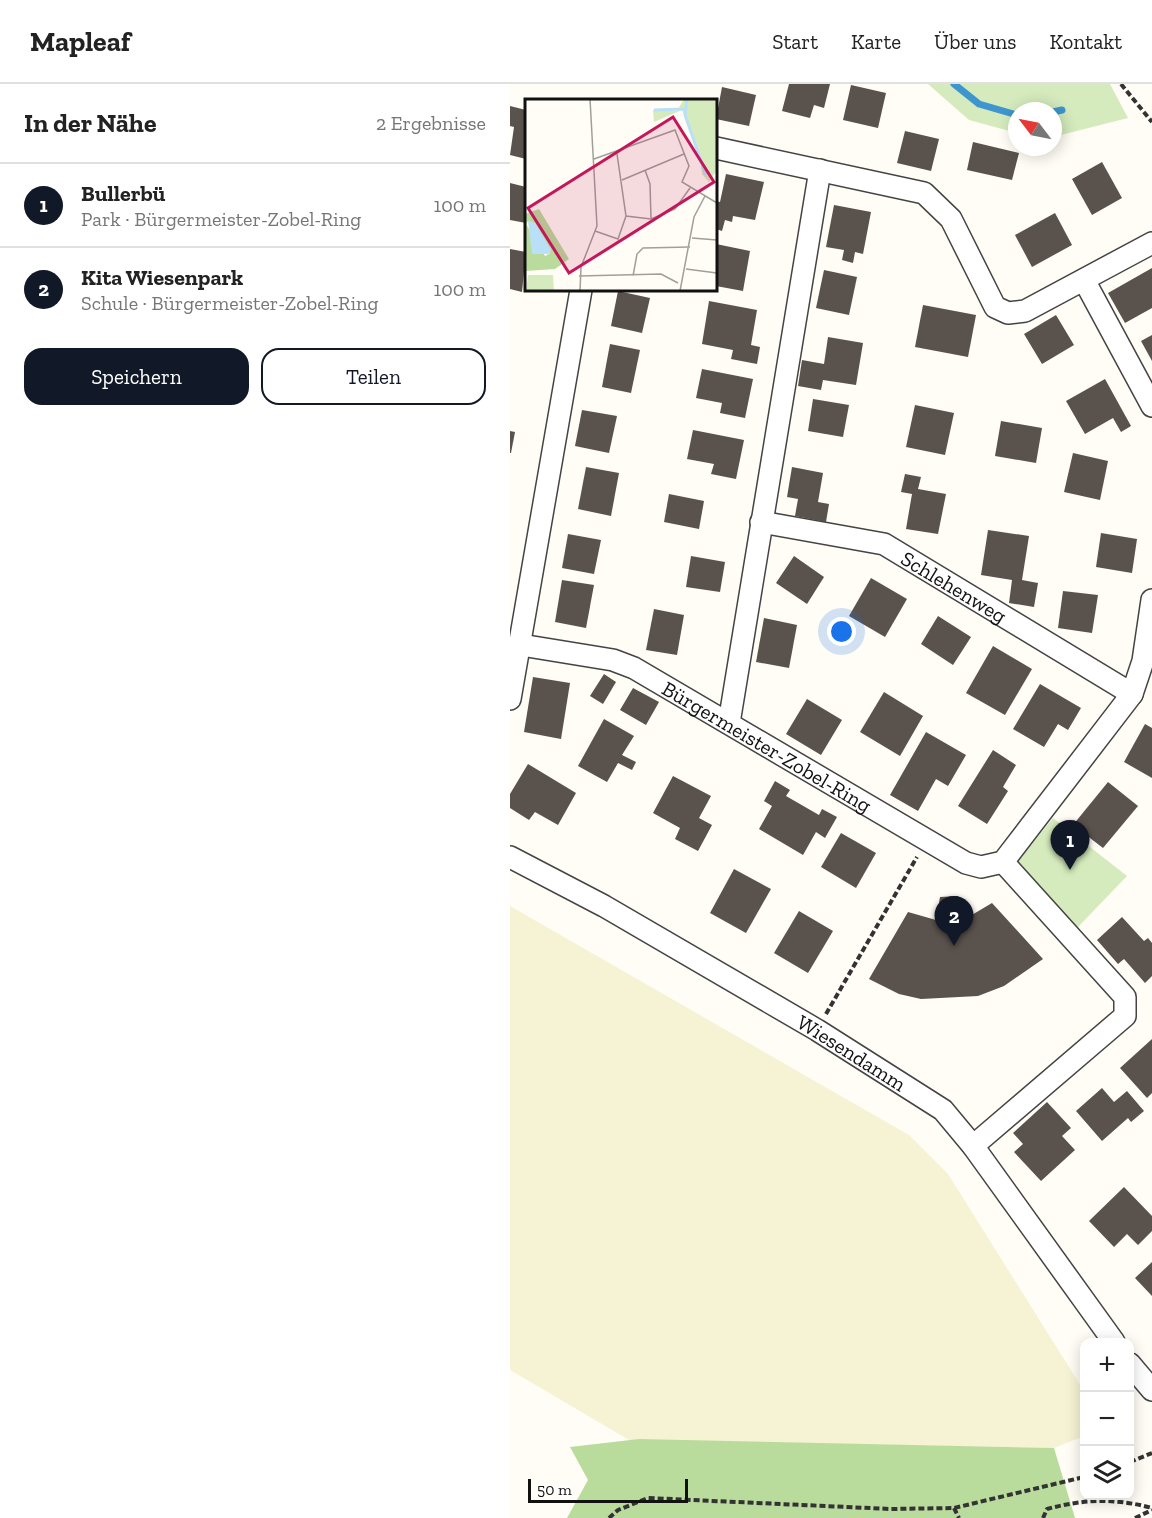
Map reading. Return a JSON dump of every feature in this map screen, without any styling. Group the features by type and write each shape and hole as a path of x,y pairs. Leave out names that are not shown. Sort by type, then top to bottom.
{"street":[{"path":"717,148 924,193 951,219 995,307 1008,313 1025,311 1152,243"},
{"path":"729,723 820,170"},
{"path":"1084,280 1152,406"},
{"path":"510,699 581,291"},
{"name":"Schlehenweg","path":"761,522 884,544 1132,694"},
{"path":"973,1146 1125,1016 1125,997 1003,862 1132,694 1143,661 1152,600"},
{"name":"Bürgermeister-Zobel-Ring","path":"521,645 613,660 634,668 966,863 981,867 1003,862"},
{"name":"Wiesendamm","path":"510,857 604,906 817,1030 943,1110 973,1146 1111,1338"},
{"path":"1134,1369 1152,1390"}],"path":[{"path":"1121,84 1152,122"},
{"path":"817,1030 927,840"},
{"path":"1134,1460 1152,1453"},
{"path":"609,1518 618,1510 648,1498 891,1509 954,1508 1080,1478"},
{"path":"1043,1518 1047,1509 1084,1500 1127,1502 1152,1509"},
{"path":"954,1508 959,1518"},
{"path":"1135,1518 1152,1509"}],"shaded area":[{"path":"510,906 909,1135 948,1174 1080,1385 1080,1438 1054,1448 629,1440 510,1370"}],"green space":[{"path":"928,84 1110,84 1128,118 1062,135 1062,102 1008,102 1008,131 969,120"},
{"path":"1053,818 1127,876 1077,928 1016,863"},
{"path":"639,1439 1054,1448 1075,1518 567,1518 588,1480 570,1447"}],"building":[{"path":"789,84 830,84 824,108 814,105 810,118 782,111"},
{"path":"851,85 886,93 878,128 843,120"},
{"path":"722,87 756,95 749,126 717,119"},
{"path":"510,106 525,110 525,159 510,155 514,127 510,126"},
{"path":"905,131 939,139 931,171 897,163"},
{"path":"973,142 1008,150 1008,156 1018,156 1012,180 967,170"},
{"path":"1102,162 1122,198 1092,215 1072,179"},
{"path":"726,174 764,182 755,220 733,216 732,222 725,220 722,231 717,229 717,201 720,202"},
{"path":"510,183 525,187 525,223 510,220"},
{"path":"834,205 871,212 863,254 855,252 853,263 842,260 844,250 826,247"},
{"path":"1055,213 1072,245 1032,267 1015,235"},
{"path":"717,244 750,251 743,291 717,286"},
{"path":"510,249 525,252 522,292 510,289"},
{"path":"1152,268 1152,308 1125,323 1108,293"},
{"path":"824,270 857,277 849,315 816,308"},
{"path":"618,291 650,298 642,333 611,326"},
{"path":"709,301 757,310 751,345 760,347 757,364 731,359 733,350 702,344"},
{"path":"923,305 976,315 968,357 915,347"},
{"path":"1056,315 1074,345 1042,364 1024,334"},
{"path":"1152,335 1152,361 1141,341"},
{"path":"828,337 863,343 856,385 823,380 821,390 798,386 802,360 824,364"},
{"path":"610,344 640,350 631,393 602,387"},
{"path":"702,369 753,379 745,418 720,413 722,403 696,398"},
{"path":"1105,379 1131,426 1121,432 1113,418 1085,434 1066,401"},
{"path":"813,399 849,405 843,437 808,431"},
{"path":"915,405 954,413 945,455 906,447"},
{"path":"582,410 617,416 609,453 575,446"},
{"path":"1001,421 1042,428 1036,463 995,456"},
{"path":"693,430 744,440 736,479 711,474 714,464 687,459"},
{"path":"510,431 515,432 511,453 510,453"},
{"path":"1073,453 1108,461 1100,500 1064,492"},
{"path":"586,467 619,473 611,516 578,509"},
{"path":"792,467 823,473 818,502 829,504 826,522 795,516 798,499 787,497"},
{"path":"905,474 921,477 918,489 946,494 938,534 906,529 912,494 901,492"},
{"path":"669,494 704,501 699,529 664,522"},
{"path":"988,530 1029,536 1022,580 1038,583 1034,607 1009,603 1012,580 981,575"},
{"path":"1101,533 1137,539 1132,573 1096,567"},
{"path":"568,534 601,540 594,574 562,568"},
{"path":"691,556 725,562 720,592 686,587"},
{"path":"794,556 824,577 807,604 776,583"},
{"path":"871,578 907,599 885,637 849,616"},
{"path":"562,580 594,585 586,628 555,622"},
{"path":"1063,591 1098,595 1092,633 1058,628"},
{"path":"654,609 684,615 677,655 646,650"},
{"path":"938,616 971,637 953,665 921,644"},
{"path":"764,618 797,625 789,668 756,662"},
{"path":"993,646 1032,669 1005,715 966,693"},
{"path":"604,674 616,682 603,704 590,696"},
{"path":"533,677 570,683 561,739 524,732"},
{"path":"1040,684 1081,708 1068,730 1058,724 1044,747 1013,729"},
{"path":"633,688 659,702 646,725 620,710"},
{"path":"884,692 923,716 900,756 860,732"},
{"path":"807,699 842,720 821,755 786,734"},
{"path":"604,719 634,736 622,755 636,762 632,770 618,763 607,782 578,766"},
{"path":"1145,724 1152,728 1152,778 1124,762"},
{"path":"926,732 966,755 948,786 936,779 918,811 890,795"},
{"path":"993,750 1016,765 1003,787 1008,791 987,824 958,806"},
{"path":"528,764 576,793 558,825 535,812 529,820 510,808 510,794"},
{"path":"673,776 711,796 699,818 712,825 698,851 675,839 680,828 653,813"},
{"path":"775,781 790,790 786,796 819,815 822,809 837,817 825,838 816,832 803,855 759,829 772,806 764,801"},
{"path":"1108,782 1138,806 1103,848 1073,825"},
{"path":"841,833 876,853 856,888 821,867"},
{"path":"734,869 771,889 746,933 710,913"},
{"path":"958,896 965,919 992,903 1043,959 1004,986 978,996 921,999 899,994 869,979 908,912 936,920 940,897"},
{"path":"799,911 833,931 808,973 774,953"},
{"path":"1122,917 1144,941 1148,938 1152,943 1152,976 1145,983 1124,959 1118,964 1097,940"},
{"path":"1152,1039 1152,1093 1147,1098 1120,1068"},
{"path":"1102,1088 1114,1102 1127,1091 1144,1111 1131,1122 1128,1118 1102,1141 1076,1111"},
{"path":"1047,1102 1071,1128 1062,1136 1075,1150 1041,1181 1014,1152 1023,1144 1013,1133"},
{"path":"1124,1187 1152,1216 1152,1231 1138,1245 1127,1234 1114,1247 1089,1221"},
{"path":"1152,1262 1152,1296 1135,1278"}],"waterway":[{"path":"954,84 979,104 1008,112"}],"place":[{"name":"Bullerbü","path":"1070,870"},
{"name":"Kita Wiesenpark","path":"954,946"}]}
